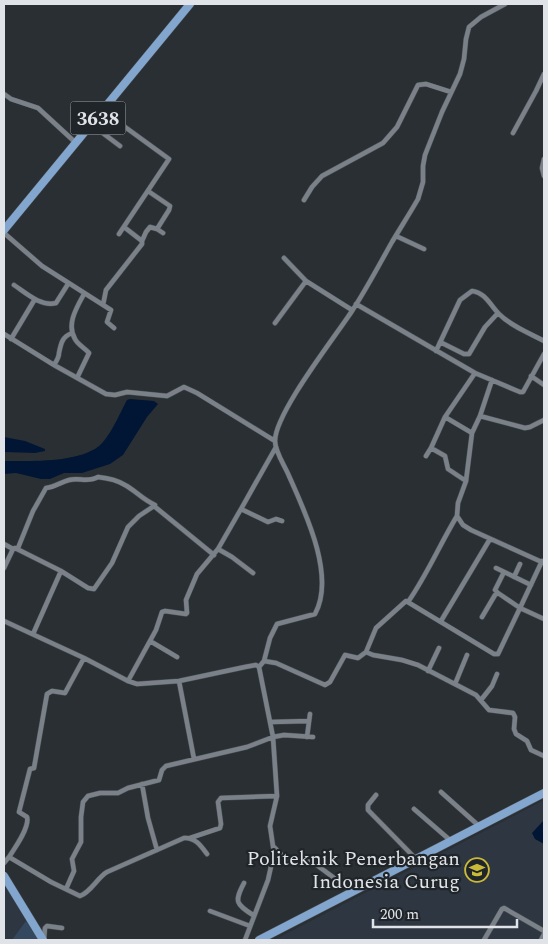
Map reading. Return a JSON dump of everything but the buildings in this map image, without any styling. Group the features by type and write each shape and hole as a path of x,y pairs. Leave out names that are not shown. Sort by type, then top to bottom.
{"main road":[{"name":"3638","path":"4,232 190,4"},
{"path":"259,940 544,793"},
{"path":"4,876 43,940"}],"street":[{"path":"128,681 150,641 162,612 188,613 186,600 189,590 205,562 218,550 241,510 276,444 279,424 292,400 356,304 420,192 424,177 425,154 462,66 469,27 480,16 505,4"},
{"path":"513,133 544,74"},
{"path":"304,200 322,176 377,147 389,138 397,127 418,85 426,84 451,92"},
{"path":"4,94 11,99 38,108 76,143"},
{"path":"104,109 169,159 119,234"},
{"path":"92,125 120,146"},
{"path":"544,159 542,168 544,176"},
{"path":"148,191 170,206 157,229"},
{"path":"124,227 142,241"},
{"path":"103,305 106,290 142,244 148,230 152,227 163,234"},
{"path":"4,232 31,258 68,284 111,310 107,322 114,328"},
{"path":"396,236 424,249"},
{"path":"284,258 306,282 352,310"},
{"path":"275,323 306,282"},
{"path":"14,286 35,299 55,304 68,284"},
{"path":"436,351 460,300 468,292 477,292 484,296 498,313 510,323 544,341"},
{"path":"77,378 89,353 75,339 72,333 74,314 84,294"},
{"path":"11,339 35,299"},
{"path":"356,304 475,374 522,393 544,354"},
{"path":"440,342 464,354 469,354 485,327 498,313"},
{"path":"54,366 60,354 61,342 72,333"},
{"path":"4,334 54,366 109,394 127,392 167,396 184,387 197,393 276,444 296,492 322,565 322,596 315,614 281,622 274,627 264,661 259,667"},
{"path":"426,456 445,417 475,374"},
{"path":"531,376 544,385"},
{"path":"264,661 276,663 325,685 329,684 345,655 358,658 366,652 376,628 404,602 408,602 425,576 456,516 458,503 466,481 472,433 492,380"},
{"path":"480,416 525,428 544,420"},
{"path":"445,417 472,433"},
{"path":"430,448 445,456 447,468 466,481"},
{"path":"4,568 46,488 71,479 92,480 98,477 124,484 155,506 214,555"},
{"path":"4,544 61,571 88,588 94,589 112,563 128,527 139,516 155,506"},
{"path":"241,510 268,522 276,519 282,521"},
{"path":"408,602 496,654 543,562 463,525 456,516"},
{"path":"441,621 490,539"},
{"path":"218,550 253,573"},
{"path":"514,577 520,564"},
{"path":"496,568 531,585"},
{"path":"33,634 61,571"},
{"path":"504,572 495,590 520,608 544,619"},
{"path":"482,617 494,595 498,593"},
{"path":"4,621 137,684 179,681 256,665 259,667"},
{"path":"150,641 177,657"},
{"path":"428,671 439,648"},
{"path":"366,652 402,660 476,695 489,710 513,714 515,717 514,729 516,734 528,743 531,750 544,756"},
{"path":"455,684 467,655"},
{"path":"4,863 20,840 28,823 27,817 19,812 30,769 34,768 47,694 52,691 65,693 84,658"},
{"path":"245,940 268,880 274,853 270,826 277,796 271,722 259,667"},
{"path":"481,700 497,674"},
{"path":"179,681 194,759"},
{"path":"66,890 74,871 72,859 82,842 81,817 86,797 100,793 118,793 142,784 158,781 162,770 166,766 247,747 273,737 310,737 310,714"},
{"path":"271,722 309,721"},
{"path":"142,784 156,850"},
{"path":"441,792 479,826"},
{"path":"376,795 368,805 368,810 416,859"},
{"path":"9,858 77,896 84,894 101,876 175,842 220,828 218,802 221,798 277,796"},
{"path":"414,809 451,841"},
{"path":"190,838 201,846 207,854"},
{"path":"274,847 290,861 300,863 308,860 314,863 354,892"},
{"path":"244,883 238,894 238,903 240,907 253,915"},
{"path":"484,940 504,908 544,932 540,940"},
{"path":"210,911 250,926"},
{"path":"43,940 46,926 62,928"}],"shaded area":[{"path":"127,400 154,401 158,404 147,417 123,455 110,464 82,473 64,473 50,479 41,479 16,473 4,474 4,461 53,460 79,456 90,452 107,437"},
{"path":"4,437 25,441 45,449 45,451 35,453 4,452"},
{"name":"Politeknik Penerbangan Indonesia Curug","path":"544,800 544,940 274,940"},
{"path":"544,820 544,844 535,839 532,833"},
{"path":"4,883 26,921 39,940 4,940"},
{"path":"26,921 39,940 12,940"}],"place":[{"name":"Politeknik Penerbangan Indonesia Curug","path":"477,870"}]}
